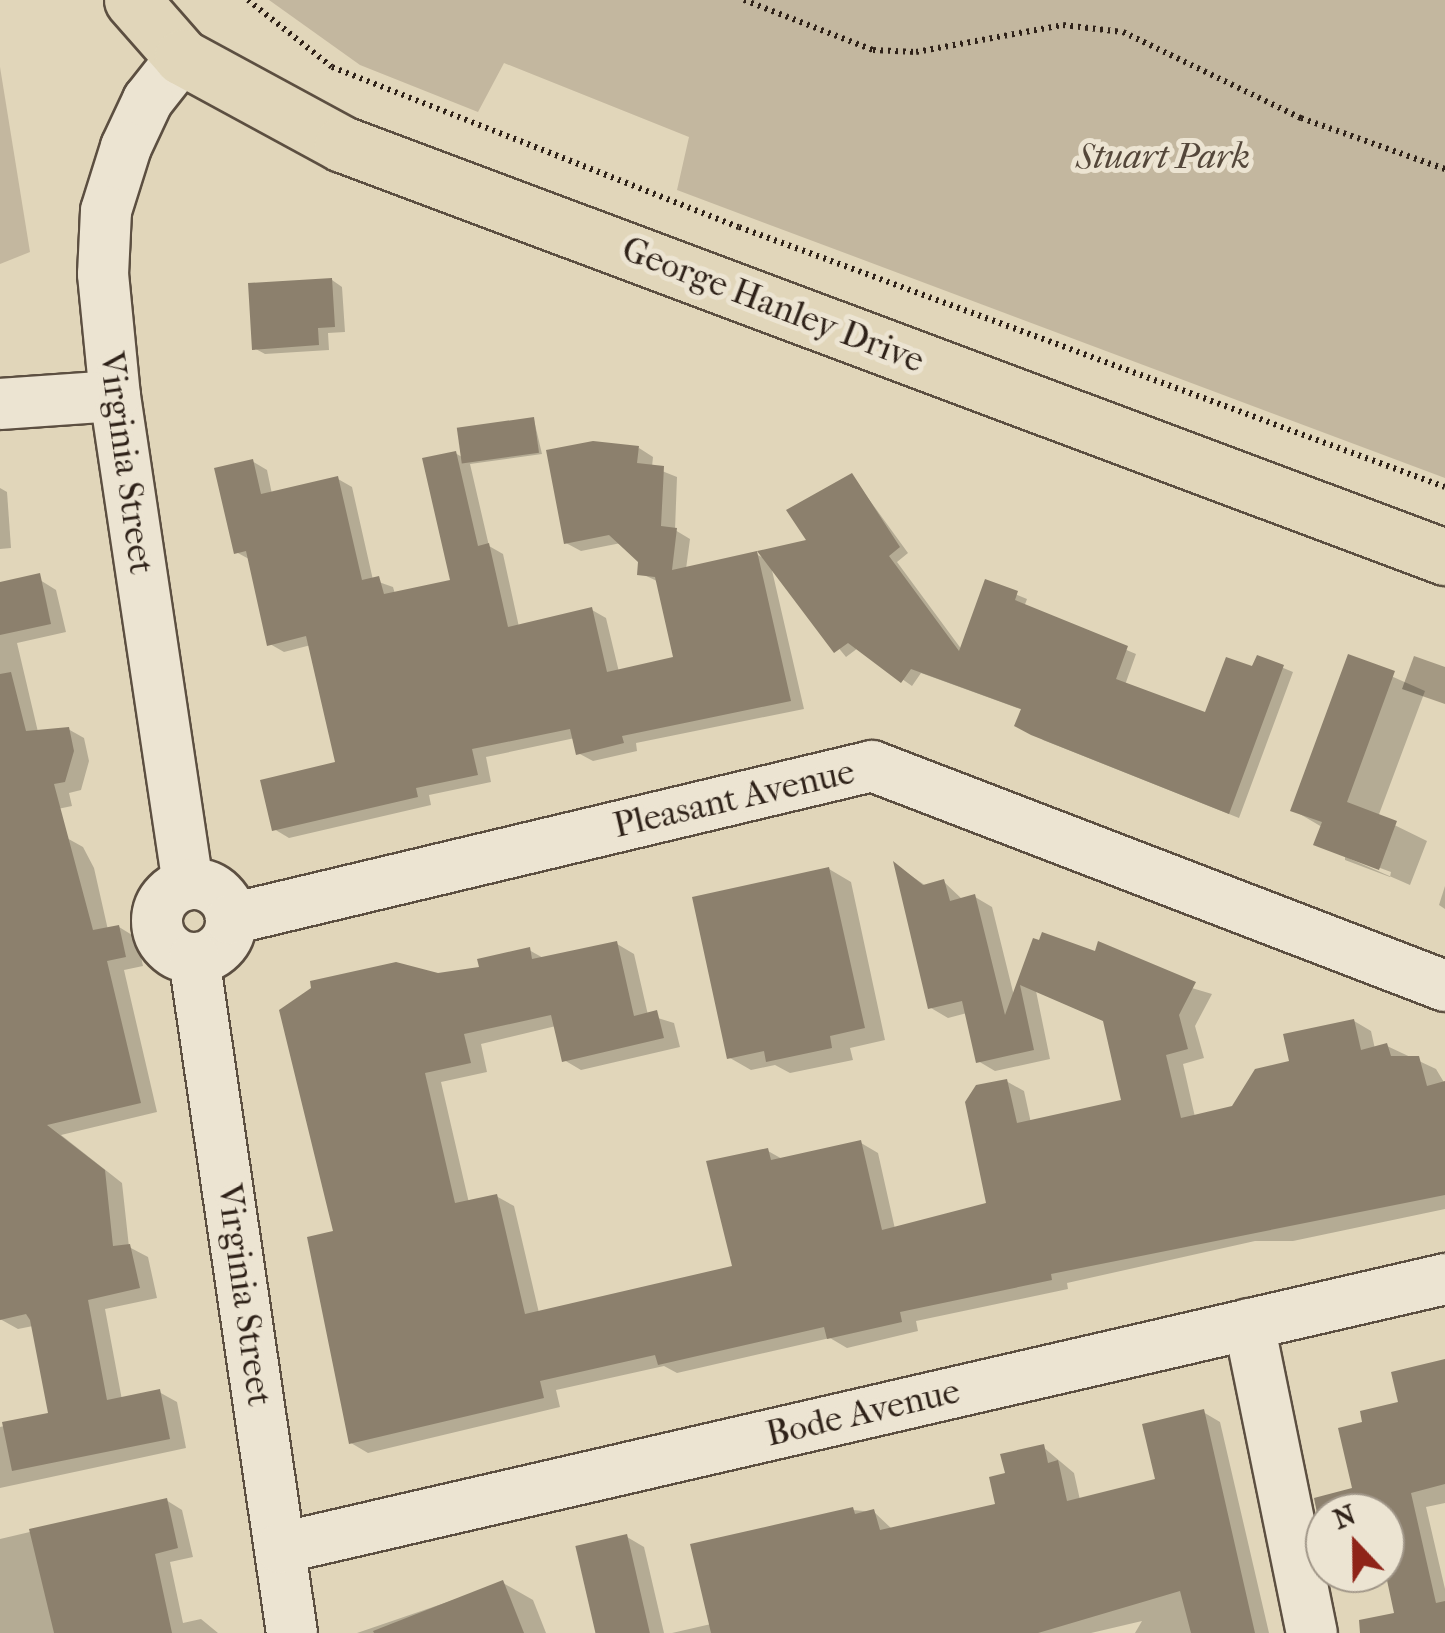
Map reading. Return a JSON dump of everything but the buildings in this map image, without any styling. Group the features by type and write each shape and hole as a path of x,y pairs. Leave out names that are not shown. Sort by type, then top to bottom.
{"main road":[{"name":"George Hanley Drive","path":"132,0 182,57 342,144 1445,557"}],"street":[{"name":"Virginia Street","path":"182,57 148,100 106,211 104,274 115,396 188,885"},
{"path":"0,404 115,396"},
{"name":"Pleasant Avenue","path":"232,919 872,766 1445,986"},
{"path":"188,885 217,892 232,919 222,947 194,958 167,946 157,925 163,901 188,885"},
{"name":"Virginia Street","path":"194,958 292,1633"},
{"name":"Bode Avenue","path":"280,1548 1445,1279"},
{"path":"1249,1324 1312,1633"}],"path":[{"path":"248,0 332,67 739,227 1445,487"},
{"path":"744,0 873,50 916,52 1063,26 1123,32 1301,118 1445,169"}],"green space":[{"name":"Stuart Park","path":"269,0 1445,0 1445,478 677,190 689,137 504,63 478,112 360,65"},
{"path":"0,67 30,252 0,264"}],"shaded area":[{"path":"1414,656 1445,667 1445,704 1402,689"}]}
